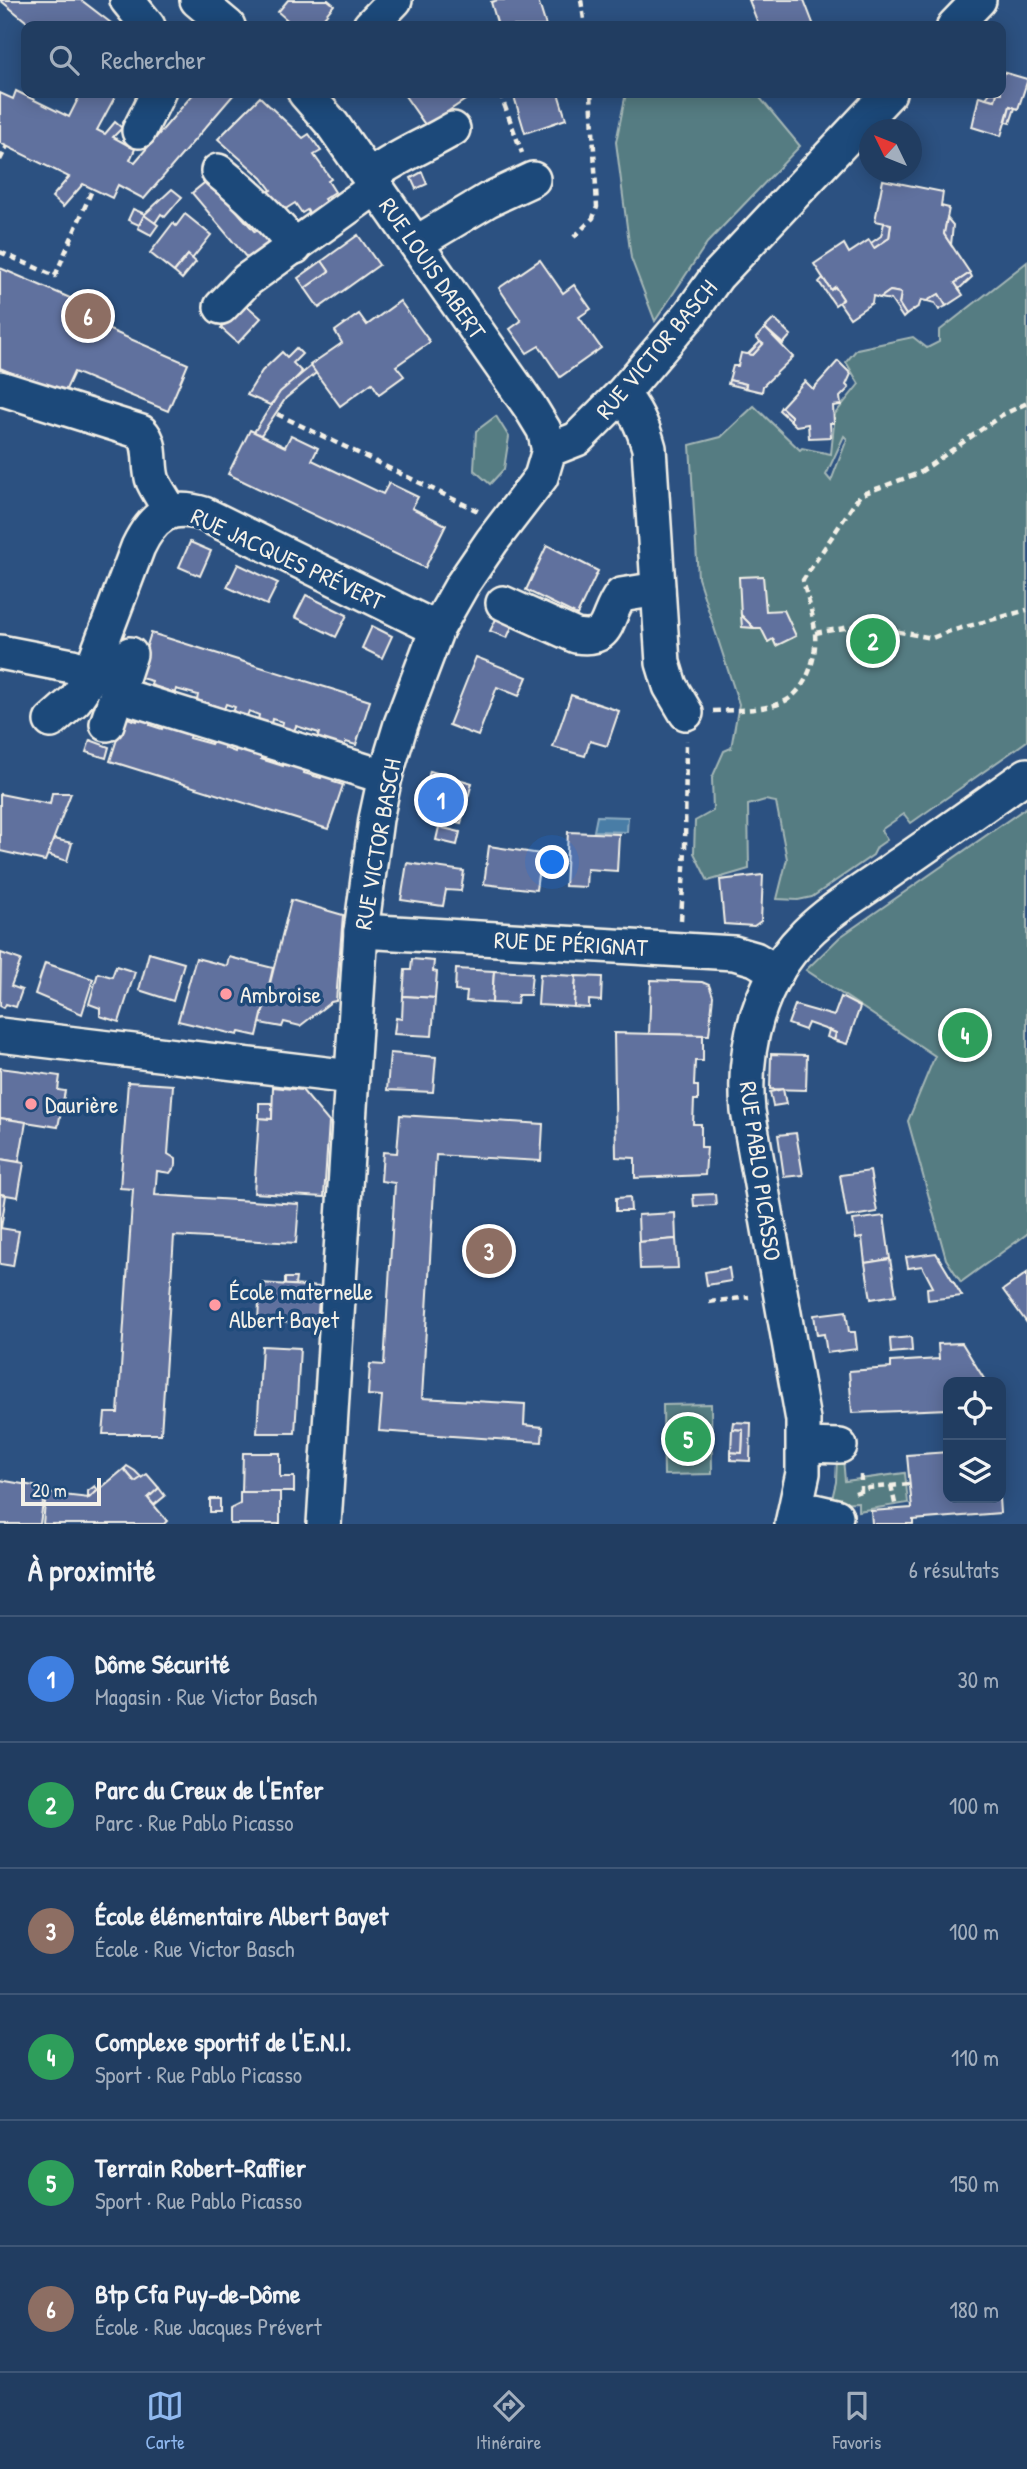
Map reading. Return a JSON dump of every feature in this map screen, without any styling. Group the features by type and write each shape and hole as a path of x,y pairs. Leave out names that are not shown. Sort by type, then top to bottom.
{"street":[{"path":"127,0 144,21"},
{"path":"375,21 395,0"},
{"path":"139,131 156,98"},
{"name":"RUE LOUIS DABERT","path":"310,98 332,124 530,407 544,430 549,450"},
{"name":"RUE VICTOR BASCH","path":"324,1524 361,931 376,819 385,777 401,724 437,629 462,585 541,477 549,450 577,439 622,394 690,314 717,276 884,98"},
{"path":"221,307 247,280 295,247 400,155 453,129"},
{"path":"218,171 253,199 295,247"},
{"path":"416,243 488,200 531,180"},
{"path":"0,388 141,432 149,443 149,469 153,482 170,511"},
{"path":"622,394 630,403 649,448 663,663 670,686 686,713"},
{"name":"RUE JACQUES PRÉVERT","path":"51,721 75,700 86,684 146,531 170,511 188,509 204,514 437,629"},
{"path":"503,603 576,636 589,638 598,636 604,629 621,595 658,589"},
{"path":"0,652 72,666 90,673"},
{"path":"130,653 112,709 385,777"},
{"name":"RUE PABLO PICASSO","path":"795,1516 803,1473 804,1446 798,1387 769,1238 746,1093 750,1041 760,1008 777,972 794,947 818,923 1027,775"},
{"name":"RUE DE PÉRIGNAT","path":"361,931 742,954 777,972"},
{"path":"0,1035 351,1077"},
{"path":"804,1446 840,1446"},
{"path":"795,1516 843,1511"}],"path":[{"path":"581,0 584,21"},
{"path":"502,98 531,180"},
{"path":"575,237 593,218 597,207 591,98"},
{"path":"0,160 7,146"},
{"path":"0,252 55,276 93,188"},
{"path":"679,949 685,850 686,713 757,709 787,700 803,684 813,663 815,633 803,580 860,495 919,473 1002,415 1027,403"},
{"path":"277,414 476,509 503,526"},
{"path":"815,633 862,625 932,638 1027,610"},
{"path":"709,1302 750,1297"},
{"path":"861,1475 861,1491 843,1511 832,1503 861,1491 909,1484"},
{"path":"891,1485 896,1508"}],"green space":[{"path":"625,98 760,98 800,146 707,243 655,321 631,258 616,142"},
{"path":"1027,262 1027,741 911,823 904,814 881,830 887,840 877,847 873,855 812,897 798,900 777,899 787,859 776,802 765,800 748,805 749,869 708,881 694,853 695,821 713,811 712,778 724,751 731,748 739,704 698,578 690,445 721,437 754,406 800,450 802,448 831,454 835,414 859,384 846,362 857,349 913,337 927,348 939,342 939,331","holes":["844,436 847,439 831,481 826,475"]},
{"path":"496,416 509,437 504,469 490,484 474,470 476,431"},
{"path":"1027,807 1027,1234 961,1282 946,1259 908,1121 935,1056 806,970 840,937"},
{"path":"711,1404 712,1474 664,1475 663,1405"},
{"path":"837,1458 843,1458 845,1481 905,1473 908,1503 858,1511 858,1502 831,1503 836,1482"}],"water":[{"path":"597,816 628,817 627,832 594,831"}],"building":[{"path":"0,0 81,0 108,21 26,21"},
{"path":"288,0 328,0 334,5 321,21 288,21 278,12"},
{"path":"538,0 544,21 497,21 491,2"},
{"path":"749,0 804,0 812,21 757,21"},
{"path":"1006,73 1027,79 1018,109 1010,106 1001,136 972,127 979,98 1006,98"},
{"path":"16,91 21,93 21,98 30,98 69,117 78,98 114,98 97,130 105,134 115,122 122,128 113,137 135,149 130,160 135,162 190,98 231,98 144,199 118,185 112,198 83,184 63,207 52,197 69,177 0,143 0,93 13,99"},
{"path":"261,98 303,138 309,134 321,151 314,155 331,179 328,181 335,192 324,199 329,206 312,217 307,210 302,213 295,203 276,215 262,195 271,190 262,178 218,139"},
{"path":"406,98 465,100 426,126"},
{"path":"514,98 560,98 566,119 525,133"},
{"path":"1010,106 1015,108 1010,123 1006,122"},
{"path":"422,172 427,184 416,189 411,178"},
{"path":"209,179 255,232 269,222 282,240 251,263 192,193"},
{"path":"883,182 943,192 941,206 949,208 944,234 970,273 955,283 963,295 946,306 939,294 927,301 921,300 919,306 906,315 899,304 901,293 890,291 880,298 873,296 872,303 850,318 839,302 843,299 835,287 831,290 814,264 844,244 849,253 869,240 874,248 889,238 891,224 875,221"},
{"path":"172,189 182,197 165,217 161,214 155,223 144,215"},
{"path":"133,209 145,214 139,225 128,220"},
{"path":"185,214 211,235 192,259 188,255 174,272 150,253 173,223 176,226"},
{"path":"144,215 158,225 151,235 138,228"},
{"path":"947,218 953,225 951,245 944,234"},
{"path":"884,223 891,224 889,238 874,248 871,243 881,236"},
{"path":"358,235 379,265 319,308 305,288 329,271 322,261"},
{"path":"188,255 196,262 182,279 174,272"},
{"path":"540,260 563,293 574,285 591,309 579,317 601,348 560,377 539,346 527,353 510,329 521,321 499,288"},
{"path":"322,261 329,271 305,288 298,278"},
{"path":"0,268 110,315 105,328 188,364 168,411 74,372 63,396 0,368"},
{"path":"970,273 972,277 959,289 955,283"},
{"path":"823,278 831,290 835,287 843,299 835,305 819,282"},
{"path":"890,291 901,293 899,304 906,315 903,318 891,300 880,298"},
{"path":"939,294 946,306 939,310 935,303 927,301"},
{"path":"400,301 430,342 396,366 404,376 379,394 372,383 340,406 310,365 342,343 335,331 359,314 367,325"},
{"path":"244,303 261,318 238,343 221,328"},
{"path":"774,319 791,335 783,344 765,328"},
{"path":"765,328 793,357 763,386 762,392 729,380 733,366 738,366 741,353 753,355 763,344 756,338"},
{"path":"760,342 763,344 753,355 748,354"},
{"path":"296,348 302,354 293,363 302,372 270,405 247,395 262,371 282,352 287,357"},
{"path":"838,361 851,374 846,385 849,388 840,397 841,405 833,406 831,437 809,438 808,424 796,426 791,421 791,416 781,407 805,381 813,389"},
{"path":"311,366 316,373 286,398 261,435 254,432 280,392"},
{"path":"729,380 746,384 745,388 728,384"},
{"path":"781,407 791,416 791,421 779,410"},
{"path":"250,430 285,447 291,435 318,448 312,460 383,494 389,483 418,497 412,508 446,525 425,568 228,474"},
{"path":"190,542 211,551 200,576 179,567"},
{"path":"547,545 598,571 577,615 526,590"},
{"path":"238,564 278,583 267,605 227,587"},
{"path":"763,576 766,611 784,610 796,636 776,646 773,639 768,642 761,628 754,628 741,615 739,577"},
{"path":"306,595 347,615 336,637 295,617"},
{"path":"498,615 514,622 507,638 490,631"},
{"path":"741,615 754,628 742,627"},
{"path":"372,626 392,636 382,658 362,648"},
{"path":"151,633 370,701 356,745 346,742 344,747 317,739 319,733 296,726 294,731 282,727 283,722 272,719 271,724 258,720 259,715 249,711 247,716 233,712 235,707 226,704 224,709 197,700 198,695 176,689 175,693 151,685 152,681 137,677"},
{"path":"476,657 527,677 519,696 497,687 478,736 449,725"},
{"path":"571,695 619,711 607,746 590,741 585,756 553,747"},
{"path":"139,714 152,718 150,725 162,729 164,722 191,730 189,738 211,744 213,737 226,741 224,748 235,752 237,745 263,753 261,759 283,766 285,760 306,766 304,773 321,778 323,771 336,776 333,782 343,785 328,829 110,761 124,717 137,721"},
{"path":"90,740 109,747 106,758 86,752"},
{"path":"430,771 472,783 461,823 420,813"},
{"path":"52,793 71,793 45,861 0,851 0,794 50,804"},
{"path":"439,827 460,832 457,845 436,840"},
{"path":"568,832 619,834 617,871 587,869 586,887 565,886"},
{"path":"54,839 72,843 67,861 48,855"},
{"path":"489,846 541,854 536,890 484,884"},
{"path":"407,863 464,871 461,891 446,890 443,906 401,900"},
{"path":"763,875 761,921 754,926 724,924 720,880"},
{"path":"291,900 343,915 336,1001 300,1026 284,1022 282,1027 260,1023"},
{"path":"1,953 21,960 11,986 22,990 16,1007 6,1004 4,1008 0,1006"},
{"path":"149,953 184,963 173,1001 139,990"},
{"name":"Ambroise","path":"229,957 273,968 257,1036 239,1032 238,1035 178,1021 196,958 227,966"},
{"path":"412,959 434,961 433,971 437,972 435,998 403,996 405,970 411,970"},
{"path":"45,963 93,979 82,1014 35,994"},
{"path":"116,966 135,972 119,1022 100,1016 100,1008 89,1004 98,973 112,977"},
{"path":"456,969 494,971 492,1003 466,1001 467,992 455,991"},
{"path":"494,971 532,973 530,995 518,995 517,1004 492,1003"},
{"path":"540,974 576,976 574,1007 538,1005"},
{"path":"576,976 602,977 601,1001 589,1000 589,1008 574,1007"},
{"path":"651,980 702,982 709,985 713,996 709,1035 649,1034"},
{"path":"403,996 435,998 432,1036 394,1034 396,1018 402,1019"},
{"path":"841,997 860,1007 847,1044 834,1040 836,1033 808,1023 805,1030 788,1024 795,1005 834,1016"},
{"path":"829,1030 836,1033 834,1040 827,1037"},
{"path":"614,1033 703,1035 703,1061 695,1061 694,1086 698,1086 698,1100 694,1100 693,1124 701,1124 701,1147 707,1147 705,1175 635,1178 635,1158 616,1157"},
{"path":"390,1053 436,1057 433,1092 387,1090"},
{"path":"771,1054 807,1055 806,1090 770,1089"},
{"name":"Daurière","path":"0,1068 60,1076 58,1090 65,1091 58,1127 0,1118"},
{"path":"128,1082 173,1085 168,1154 176,1159 176,1165 170,1173 157,1171 155,1195 299,1204 296,1243 174,1236 161,1434 103,1434 105,1413 118,1413 133,1189 120,1188"},
{"path":"273,1087 302,1090 329,1122 324,1197 254,1193 259,1118 272,1119"},
{"path":"783,1089 786,1104 773,1106 770,1092"},
{"path":"259,1103 272,1103 272,1119 259,1118"},
{"path":"400,1115 543,1124 541,1161 436,1155 422,1398 525,1404 524,1425 543,1427 542,1442 379,1431 382,1396 368,1395 370,1364 384,1365 395,1183 381,1181 383,1152 397,1153"},
{"path":"0,1118 26,1122 19,1162 0,1159"},
{"path":"796,1133 803,1175 784,1177 778,1135"},
{"path":"0,1159 24,1163 18,1197 0,1194"},
{"path":"870,1171 877,1212 847,1217 840,1175"},
{"path":"0,1194 6,1195 1,1228 0,1228"},
{"path":"715,1194 716,1205 694,1206 693,1195"},
{"path":"630,1197 631,1211 616,1211 616,1198"},
{"path":"675,1213 676,1239 639,1242 638,1215"},
{"path":"884,1216 890,1259 865,1263 862,1238 856,1239 853,1220"},
{"path":"0,1228 19,1231 13,1266 0,1264"},
{"path":"676,1239 678,1268 640,1269 639,1242"},
{"path":"936,1253 962,1296 928,1300 927,1288 933,1287 922,1266 908,1268 906,1257"},
{"path":"890,1259 896,1295 871,1299 865,1263"},
{"path":"729,1268 731,1281 707,1285 705,1272"},
{"path":"1027,1273 1027,1323 1003,1290"},
{"path":"285,1278 296,1278 295,1285 285,1285"},
{"path":"260,1283 320,1287 317,1324 258,1321"},
{"path":"846,1311 849,1332 855,1332 857,1349 827,1353 824,1334 817,1335 814,1315"},
{"path":"911,1337 912,1351 891,1353 890,1339"},
{"path":"962,1343 983,1377 943,1377 943,1409 852,1413 849,1371 891,1368 891,1362 939,1359 938,1344"},
{"path":"262,1346 300,1348 295,1433 257,1433"},
{"path":"733,1422 751,1423 750,1461 731,1460 731,1452 742,1453 743,1430 732,1429"},
{"path":"732,1429 743,1430 742,1453 731,1452"},
{"path":"943,1452 943,1503 999,1503 1000,1513 913,1520 913,1524 872,1524 871,1511 912,1508 907,1455"},
{"path":"243,1453 280,1453 280,1477 294,1477 294,1492 242,1492"},
{"path":"127,1466 142,1478 135,1482 124,1469"},
{"path":"124,1469 135,1482 147,1474 159,1488 148,1498 167,1521 164,1524 43,1524 46,1493 89,1498"},
{"path":"0,1480 45,1488 40,1524 0,1524"},
{"path":"95,1486 98,1490 88,1498 88,1491"},
{"path":"159,1488 165,1496 154,1505 148,1498"},
{"path":"240,1492 280,1492 280,1524 230,1524 230,1509 240,1504"},
{"path":"210,1499 220,1499 220,1512 210,1512"}],"place":[{"name":"Btp Cfa Puy-de-Dôme","path":"88,316"},
{"name":"Parc du Creux de l'Enfer","path":"873,641"},
{"name":"Dôme Sécurité","path":"441,800"},
{"name":"Ambroise","path":"226,994"},
{"name":"Complexe sportif de l'E.N.I.","path":"965,1035"},
{"name":"Daurière","path":"31,1104"},
{"name":"École élémentaire Albert Bayet","path":"489,1251"},
{"name":"École maternelle Albert Bayet","path":"215,1305"},
{"name":"Terrain Robert-Raffier","path":"688,1439"}]}
